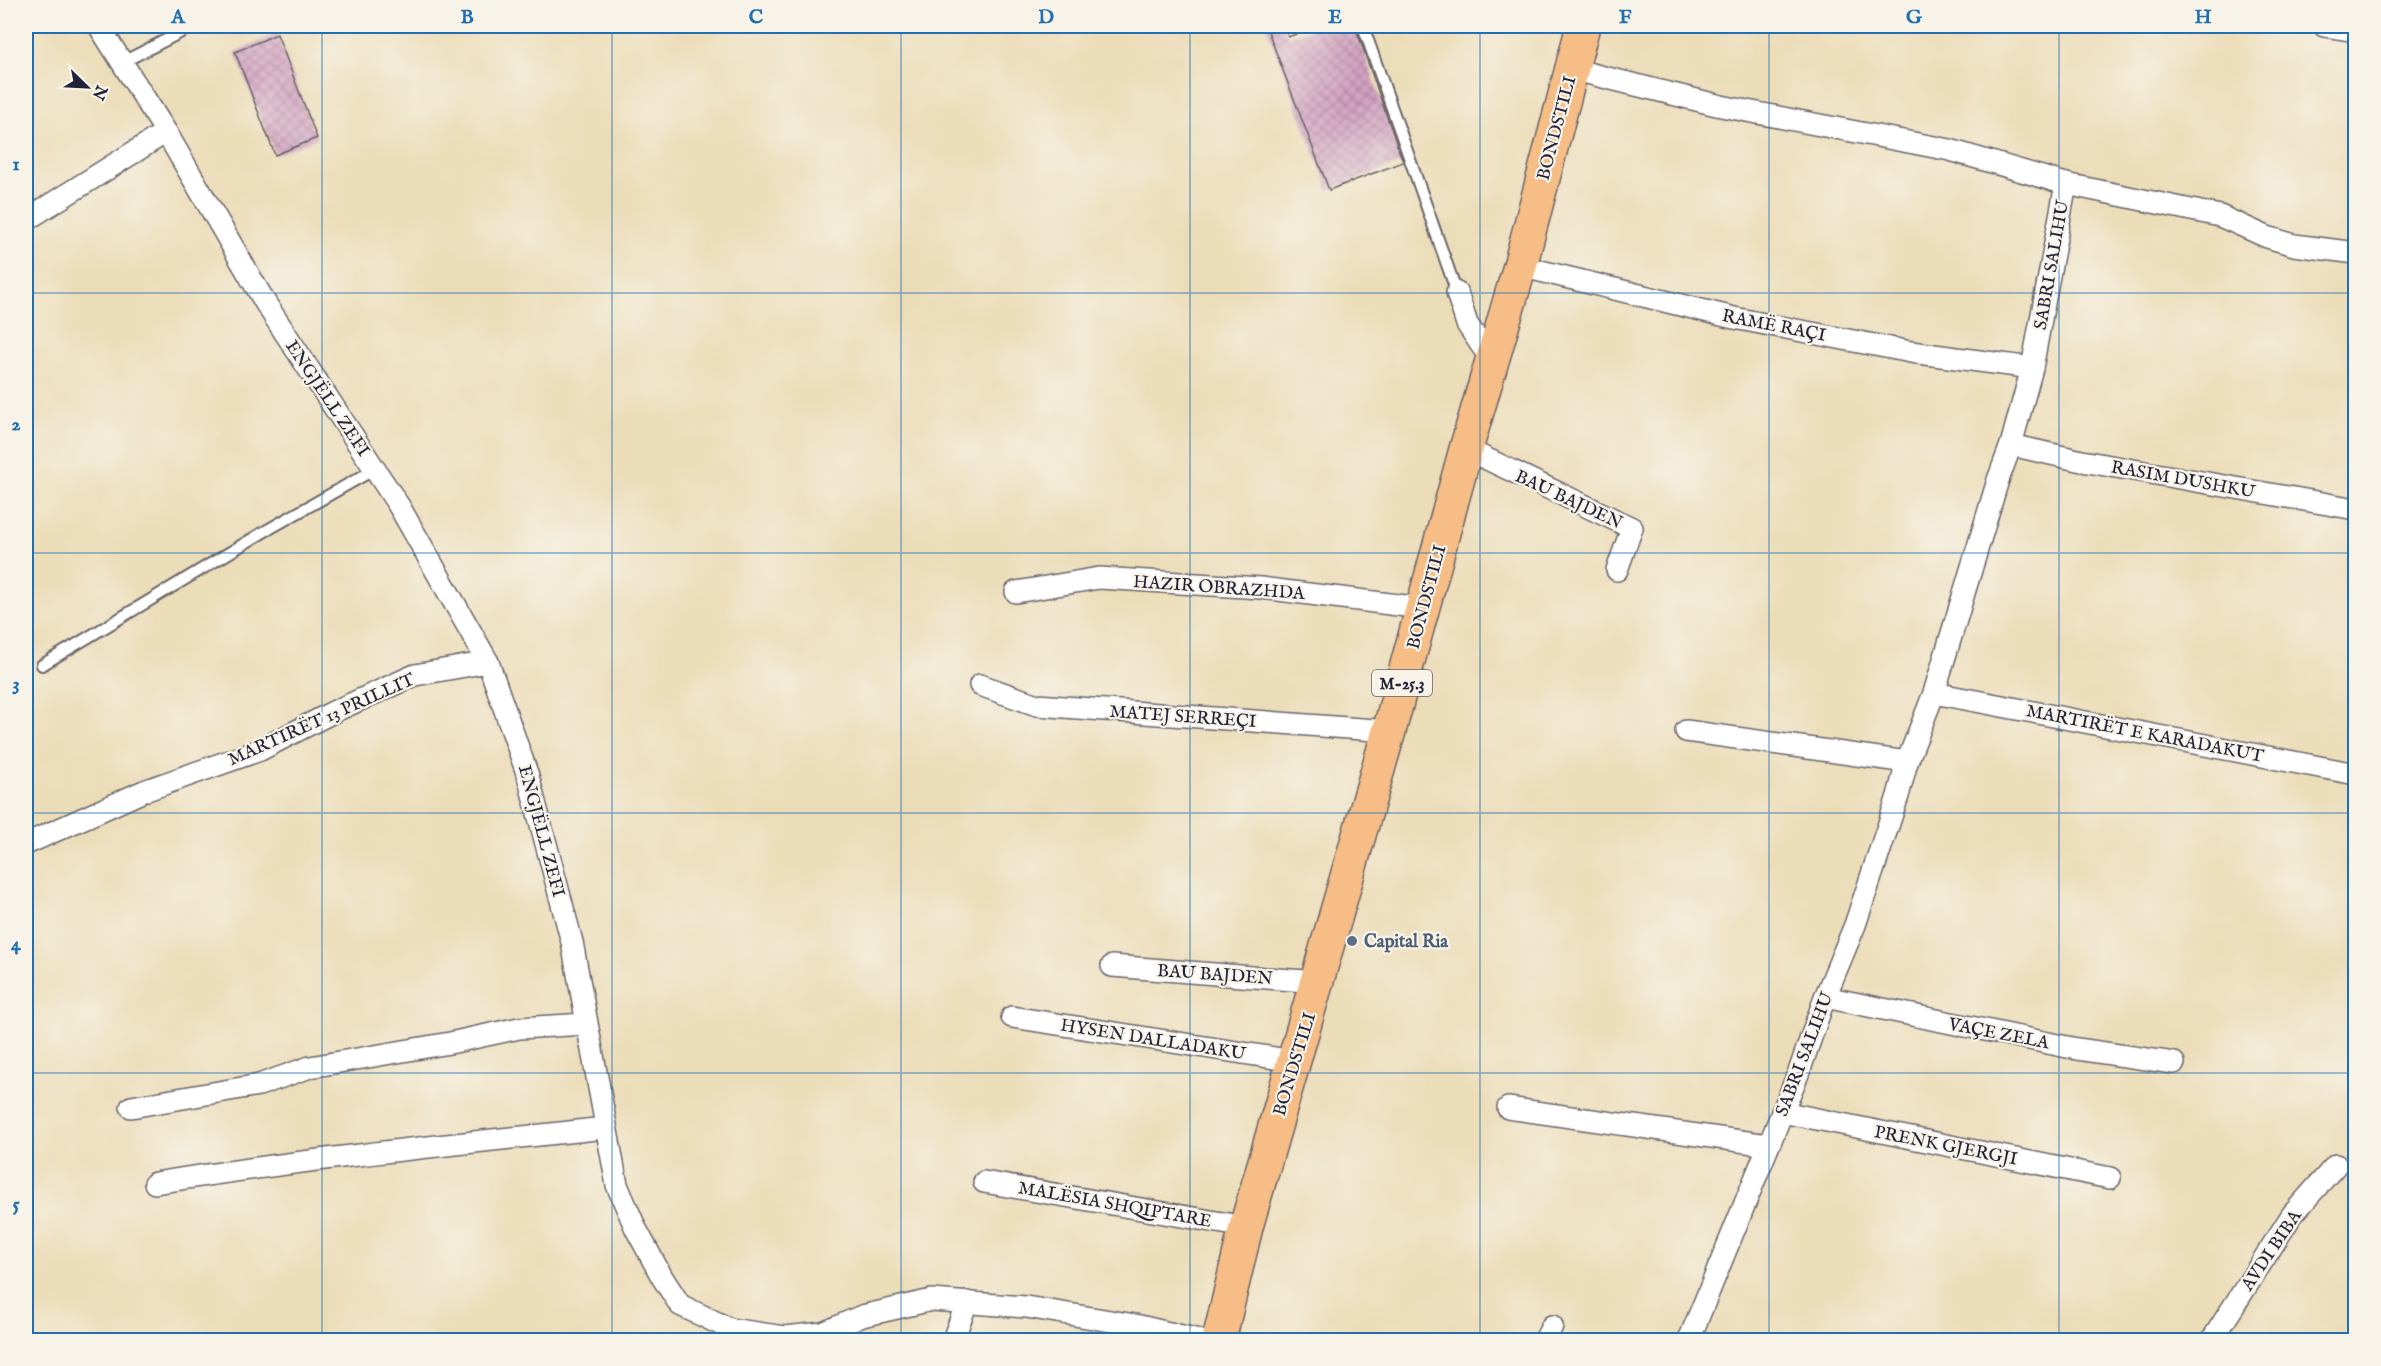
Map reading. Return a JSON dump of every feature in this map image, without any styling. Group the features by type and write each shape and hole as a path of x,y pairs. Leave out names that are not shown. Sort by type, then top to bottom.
{"main road":[{"name":"BONDSTILI","path":"1219,1341 1246,1227 1318,982 1466,449 1520,266 1582,26"}],"street":[{"name":"ENGJËLL ZEFI","path":"99,26 166,132 266,304 399,506 488,662 528,776 572,942 617,1185 636,1229 680,1305 730,1329 785,1337 823,1334 862,1316 932,1299 1026,1307 1135,1325 1199,1341"},
{"path":"2324,26 2355,31"},
{"name":"SABRI SALIHU","path":"1571,69 1721,106 1950,150 2066,184 2032,368 2011,445 1998,480 1934,693 1907,762 1855,925 1825,997 1800,1069 1689,1341"},
{"path":"26,220 166,132"},
{"path":"2066,184 2220,216 2267,237 2294,245 2355,253"},
{"name":"RAMË RAÇI","path":"1520,266 1734,318 1911,352 2032,368"},
{"path":"1457,293 1467,324 1492,361"},
{"name":"RASIM DUSHKU","path":"2011,445 2082,461 2355,509"},
{"name":"BAU BAJDEN","path":"1466,449 1632,528 1617,570"},
{"name":"HAZIR OBRAZHDA","path":"1016,592 1099,578 1261,588 1422,608"},
{"name":"MARTIRËT 13 PRILLIT","path":"26,844 144,791 260,750 333,712 415,675 488,662"},
{"name":"MATEJ SERREÇI","path":"980,685 1036,705 1389,731"},
{"name":"MARTIRËT E KARADAKUT","path":"1934,693 2355,774"},
{"path":"1686,731 1907,762"},
{"name":"BAU BAJDEN","path":"1112,966 1318,982"},
{"name":"VAÇE ZELA","path":"1825,997 2076,1049 2174,1063"},
{"name":"HYSEN DALLADAKU","path":"1012,1017 1294,1061"},
{"path":"131,1107 259,1084 310,1067 450,1043 519,1028 586,1024"},
{"path":"1508,1108 1768,1145"},
{"name":"PRENK GJERGJI","path":"1782,1112 2110,1178"},
{"path":"155,1183 236,1170 426,1146 606,1128"},
{"name":"AVDI BIBA","path":"2212,1341 2292,1215 2336,1166"},
{"name":"MALËSIA SHQIPTARE","path":"984,1182 1246,1227"},
{"path":"953,1341 967,1302"}],"lane":[{"path":"121,63 193,26"},
{"path":"1363,26 1457,293"},
{"path":"42,665 262,533 375,469"}],"building":[{"path":"1266,26 1284,26 1288,37 1318,26 1355,26 1403,162 1329,190"},
{"path":"277,34 317,138 275,155 235,52"}],"place":[{"name":"Capital Ria","path":"1352,941"}]}
